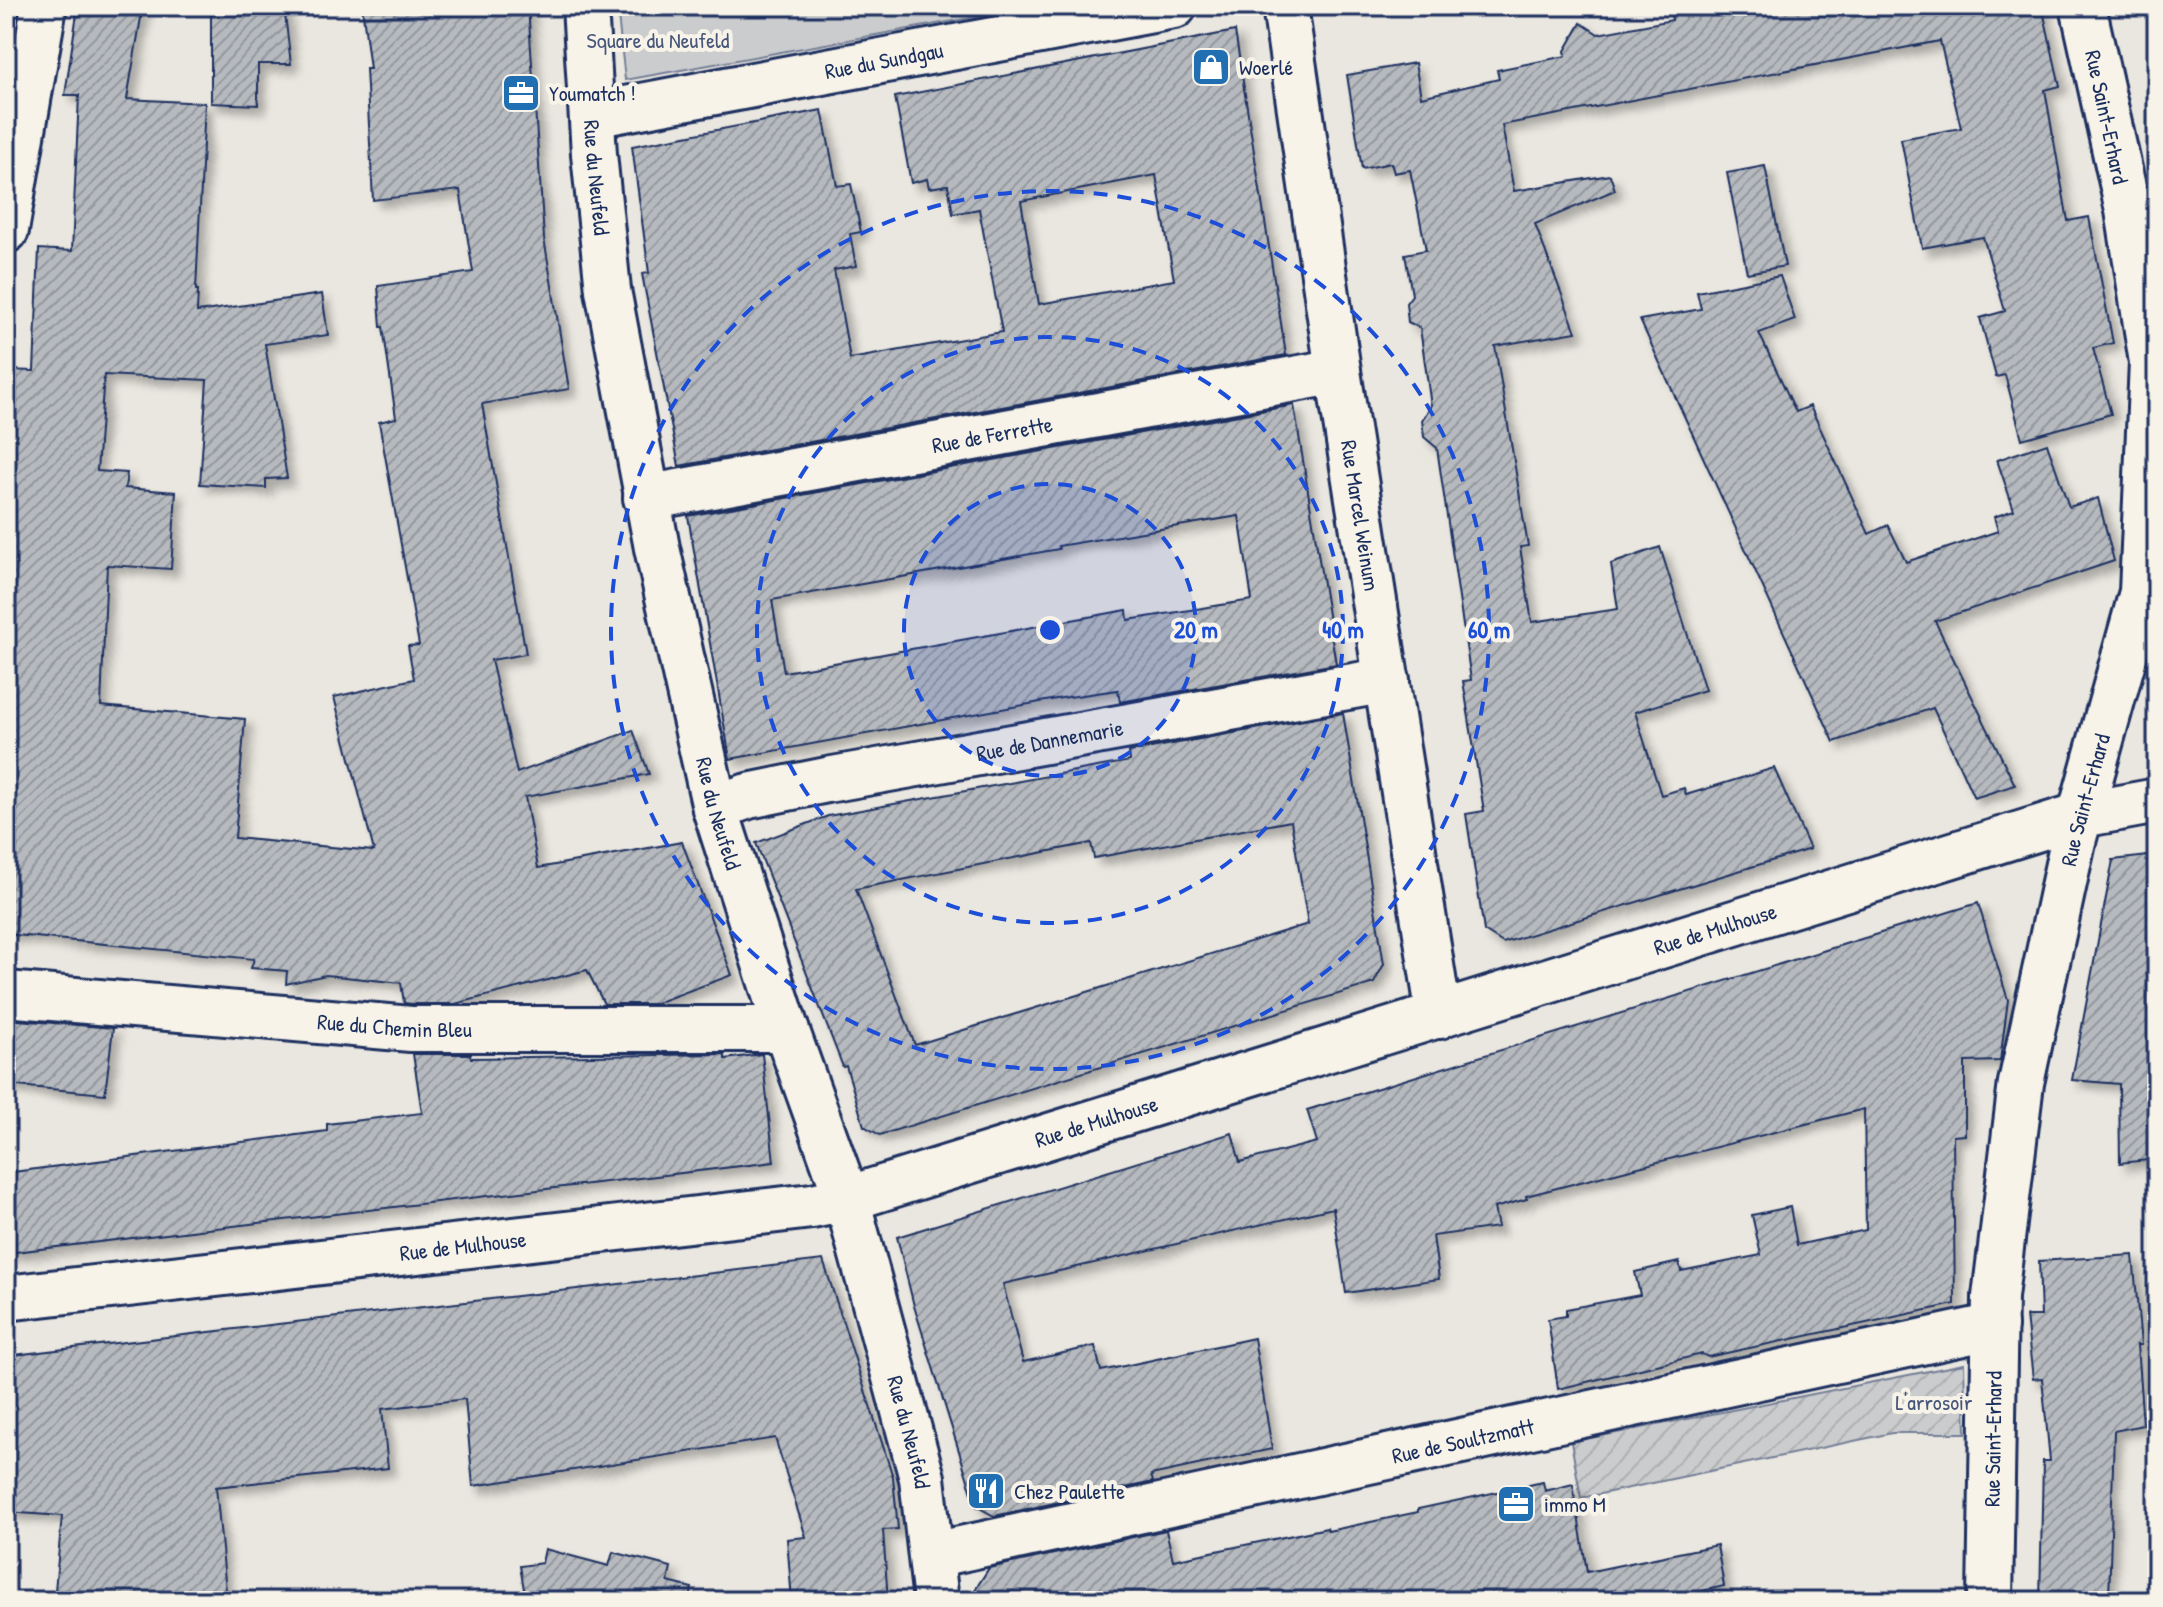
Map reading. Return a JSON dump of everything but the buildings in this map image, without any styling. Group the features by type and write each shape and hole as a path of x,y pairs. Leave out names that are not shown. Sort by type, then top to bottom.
{"street":[{"path":"6,230 44,6"},
{"name":"Rue du Neufeld","path":"585,6 594,154 608,290 646,498 715,808 786,1029 847,1199 922,1478 936,1601"},
{"name":"Rue du Sundgau","path":"593,115 1174,6"},
{"name":"Rue Saint-Erhard","path":"1990,1601 1995,1297 2021,1083 2073,841 2142,592 2152,362 2128,210 2083,6"},
{"name":"Rue Marcel Weinum","path":"1293,8 1338,371 1439,1016"},
{"name":"Rue de Ferrette","path":"646,498 1338,371"},
{"name":"Rue de Dannemarie","path":"715,808 748,796 827,780 1387,680"},
{"name":"Rue de Mulhouse","path":"6,1298 812,1206 847,1199 2081,815 2157,801"},
{"name":"Rue du Chemin Bleu","path":"6,994 411,1029 786,1029"},
{"name":"Rue de Soultzmatt","path":"933,1555 1995,1326"}],"green space":[{"name":"Square du Neufeld","path":"617,6 1019,6 1020,9 625,80"},
{"name":"L'arrosoir","path":"1964,1364 1966,1433 1892,1433 1581,1498 1571,1442"}],"place":[{"name":"Woerlé","path":"1211,67"},
{"name":"Youmatch !","path":"521,93"},
{"name":"Chez Paulette","path":"986,1491"},
{"name":"immo M","path":"1516,1504"}]}
